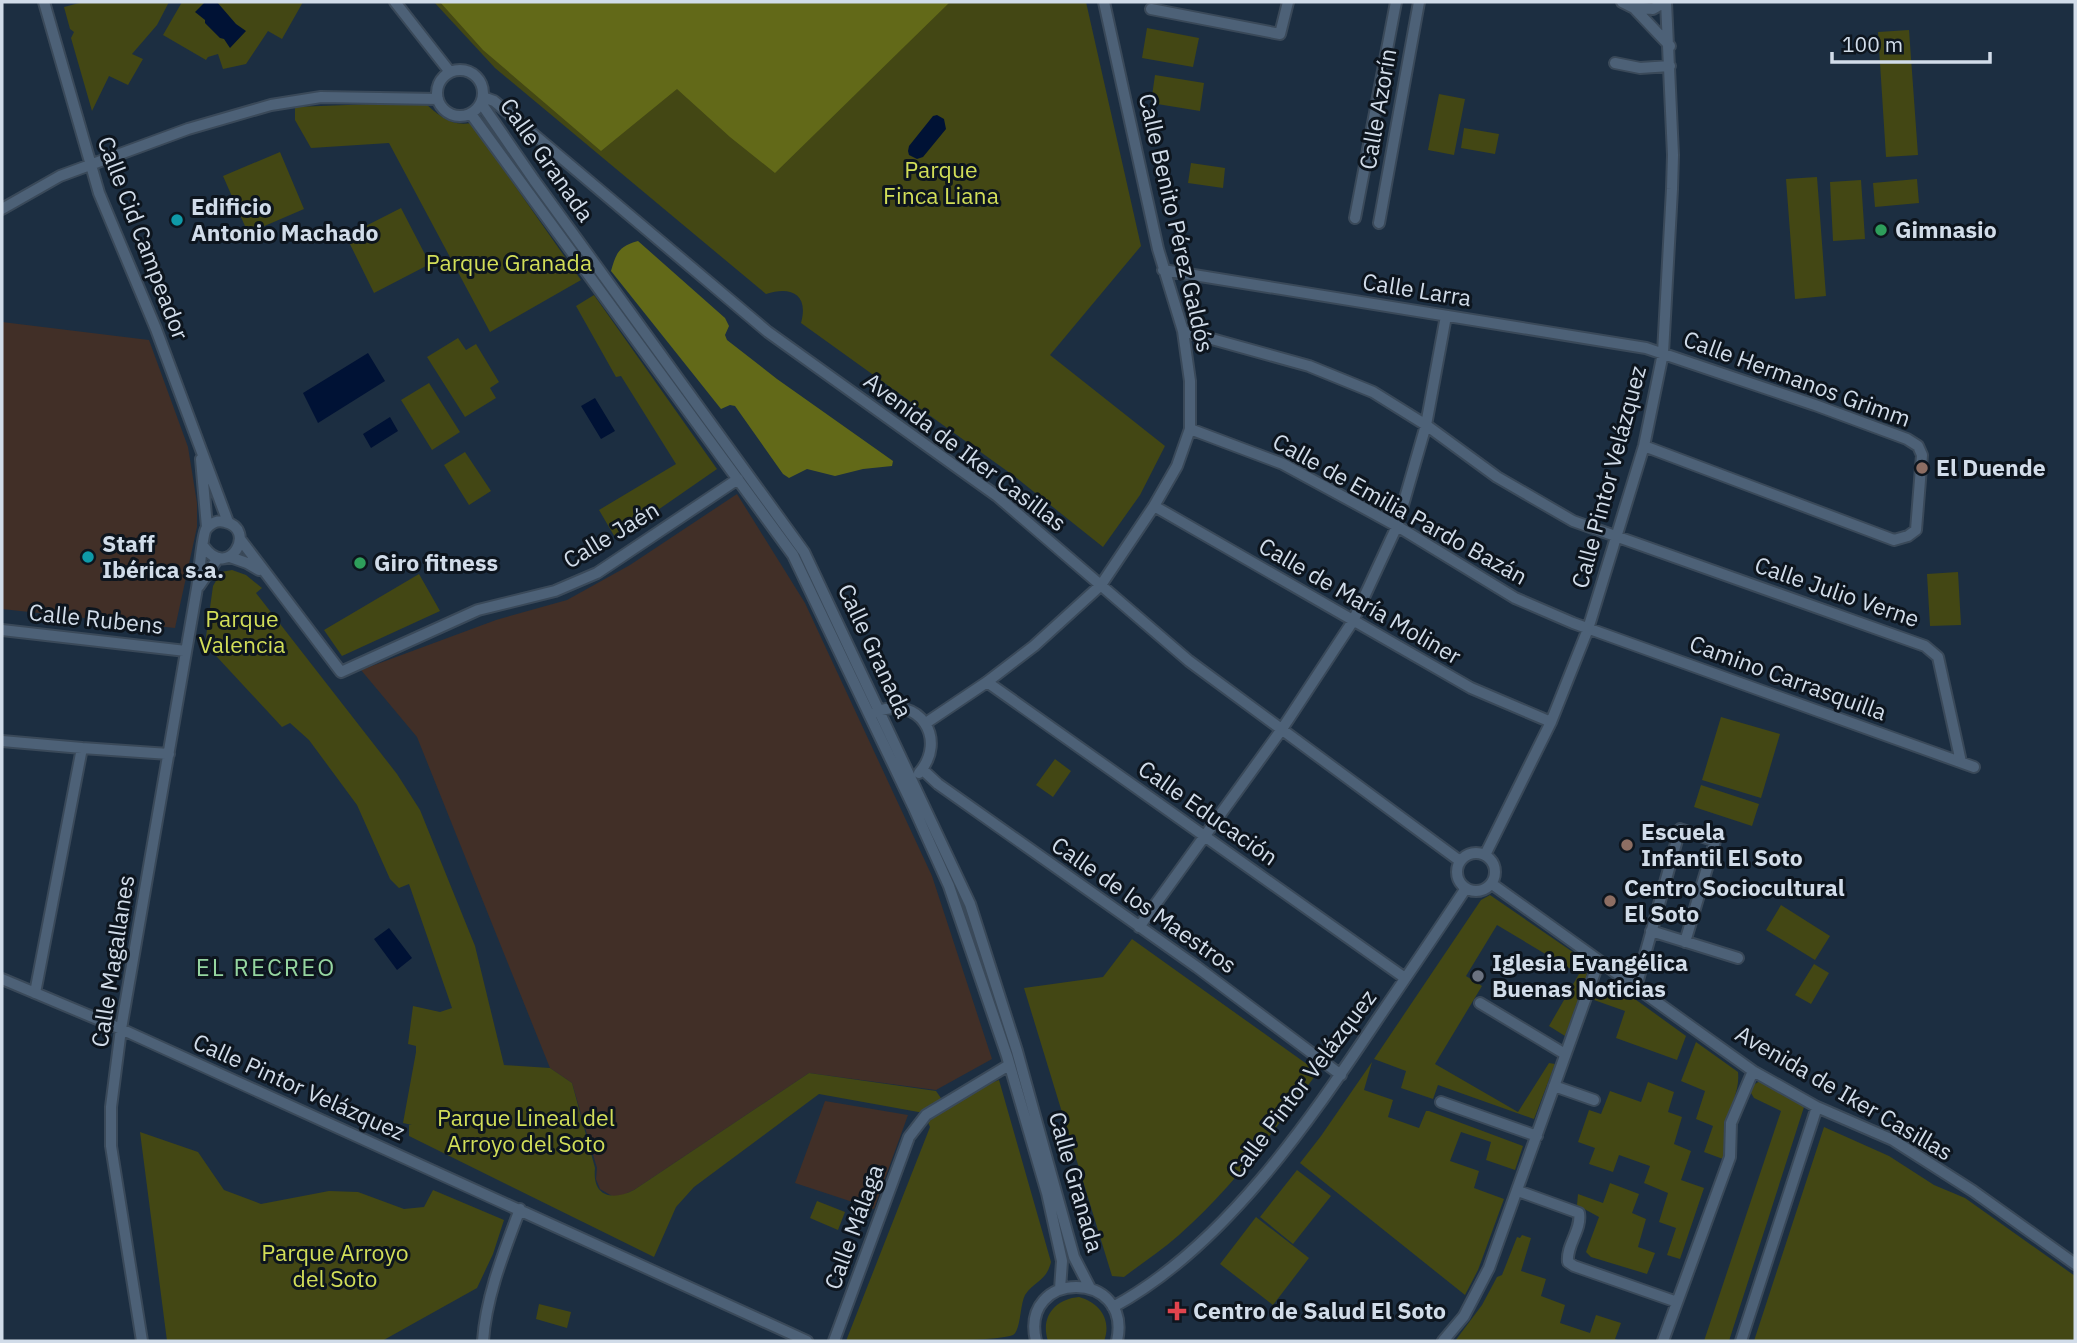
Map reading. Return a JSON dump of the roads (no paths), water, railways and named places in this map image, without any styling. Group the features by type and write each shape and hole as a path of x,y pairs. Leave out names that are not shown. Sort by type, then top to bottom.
{"street":[{"name":"Calle Cid Campeador","path":"44,2 89,166 156,329 228,522"},
{"path":"395,2 450,72"},
{"name":"Calle Benito Pérez Galdós","path":"926,723 1034,646 1101,585 1154,506 1177,466 1190,429 1190,381 1183,331 1163,270 1104,2"},
{"path":"1151,9 1280,34 1287,2"},
{"name":"Calle Azorín","path":"1354,218 1396,2"},
{"name":"Calle Azorín","path":"1379,223 1419,2"},
{"path":"1622,2 1653,9 1665,2"},
{"name":"Calle Pintor Velázquez","path":"1485,855 1551,722 1588,629 1644,446 1663,353 1674,155 1670,46 1665,2"},
{"path":"1632,5 1670,46"},
{"path":"1615,63 1640,68 1671,66"},
{"path":"466,71 474,75 483,89 482,100 471,114 454,116 441,106 438,99 439,83 450,72 466,71"},
{"path":"2,209 60,176 188,129 271,105 321,97 438,99"},
{"name":"Avenida de Iker Casillas","path":"482,100 494,101 504,109 768,332 997,496 1189,661 1460,861"},
{"name":"Calle Granada","path":"482,100 534,180 804,552 949,886 1009,1065 1047,1193 1062,1261 1060,1289"},
{"name":"Calle Granada","path":"471,114 793,555 912,780 970,904 1017,1051 1074,1257 1090,1288"},
{"name":"Calle Larra","path":"1163,270 1646,348 1663,353"},
{"path":"1139,927 1282,729 1353,621 1397,526 1426,425 1446,316"},
{"name":"Calle Julio Verne","path":"1183,331 1309,366 1373,392 1426,425 1508,483 1573,521 1925,646 1938,657 1961,762"},
{"name":"Calle Hermanos Grimm","path":"1644,446 1894,540 1908,536 1916,530 1922,455 1918,446 1907,439 1815,405 1663,353"},
{"name":"Calle de Emilia Pardo Bazán","path":"1190,429 1283,464 1397,526 1515,598 1588,629"},
{"name":"Calle Cid Campeador","path":"200,446 207,527"},
{"name":"Calle Jaén","path":"267,576 341,672 478,610 555,591 597,573 738,479"},
{"name":"Calle de María Moliner","path":"1154,506 1471,688 1551,722"},
{"path":"230,557 238,550 239,532 228,522 221,521 207,527 204,547 209,554 247,563 267,576"},
{"path":"240,539 267,576"},
{"name":"Calle Magallanes","path":"142,1341 111,1146 111,1107 121,1029 204,547"},
{"name":"Calle Magallanes","path":"197,588 218,558"},
{"name":"Camino Carrasquilla","path":"1588,629 1974,767"},
{"name":"Calle Rubens","path":"2,630 186,651"},
{"name":"Calle Educación","path":"987,682 1405,978"},
{"path":"875,713 895,706 911,711 926,723 931,739 930,755 923,770 912,780"},
{"path":"2,741 169,754"},
{"path":"35,993 82,748"},
{"name":"Calle de los Maestros","path":"923,770 938,784 1197,967 1341,1075"},
{"path":"1636,986 1680,829 1715,841 1685,942"},
{"path":"1475,853 1485,855 1494,865 1496,872 1492,884 1481,891 1466,888 1457,876 1460,861 1475,853"},
{"name":"Avenida de Iker Casillas","path":"1492,884 1753,1071 1817,1107 1893,1140 1973,1191 2075,1264"},
{"name":"Calle Pintor Velázquez","path":"1113,1307 1134,1296 1204,1240 1286,1148 1341,1075 1466,888"},
{"path":"1651,931 1738,958"},
{"path":"1443,1341 1475,1296 1489,1268 1599,961"},
{"name":"Calle Pintor Velázquez","path":"2,979 121,1029 807,1341"},
{"path":"1480,1003 1565,1054"},
{"name":"Calle Málaga","path":"834,1341 909,1137 926,1115 1009,1065"},
{"path":"1663,1341 1730,1157 1731,1123 1753,1071"},
{"path":"1555,1086 1594,1100"},
{"path":"1441,1102 1537,1136"},
{"path":"1741,1341 1817,1107"},
{"path":"1518,1191 1579,1213 1580,1220 1567,1253 1568,1262 1677,1302"},
{"path":"483,1341 484,1326 502,1254 520,1209"},
{"path":"1035,1341 1035,1317 1041,1304 1060,1289 1075,1286 1090,1288 1101,1294 1113,1307 1119,1327 1116,1341"}],"water":[{"path":"205,2 217,2 236,24 246,31 230,48 195,12"},
{"path":"933,116 944,119 946,129 923,157 917,159 909,155 909,146"},
{"path":"368,353 385,381 318,423 303,393"},
{"path":"595,398 615,431 601,439 581,406"},
{"path":"390,417 398,431 371,448 363,434"},
{"path":"389,928 412,958 397,970 374,939"}],"place":[{"name":"Edificio Antonio Machado","path":"177,220"},
{"name":"Gimnasio","path":"1881,230"},
{"name":"El Duende","path":"1922,468"},
{"name":"Staff Ibérica s.a.","path":"88,557"},
{"name":"Giro fitness","path":"360,563"},
{"name":"Escuela Infantil El Soto","path":"1627,845"},
{"name":"Centro Sociocultural El Soto","path":"1610,901"},
{"name":"Iglesia Evangélica Buenas Noticias","path":"1478,976"},
{"name":"Centro de Salud El Soto","path":"1177,1311"}],"district":[{"name":"EL RECREO","path":"266,968"}],"park label":[{"name":"Parque Finca Liana","path":"941,183"},
{"name":"Parque Granada","path":"509,263"},
{"name":"Parque Valencia","path":"242,632"},
{"name":"Parque Lineal del Arroyo del Soto","path":"526,1131"},
{"name":"Parque Arroyo del Soto","path":"335,1266"}]}
